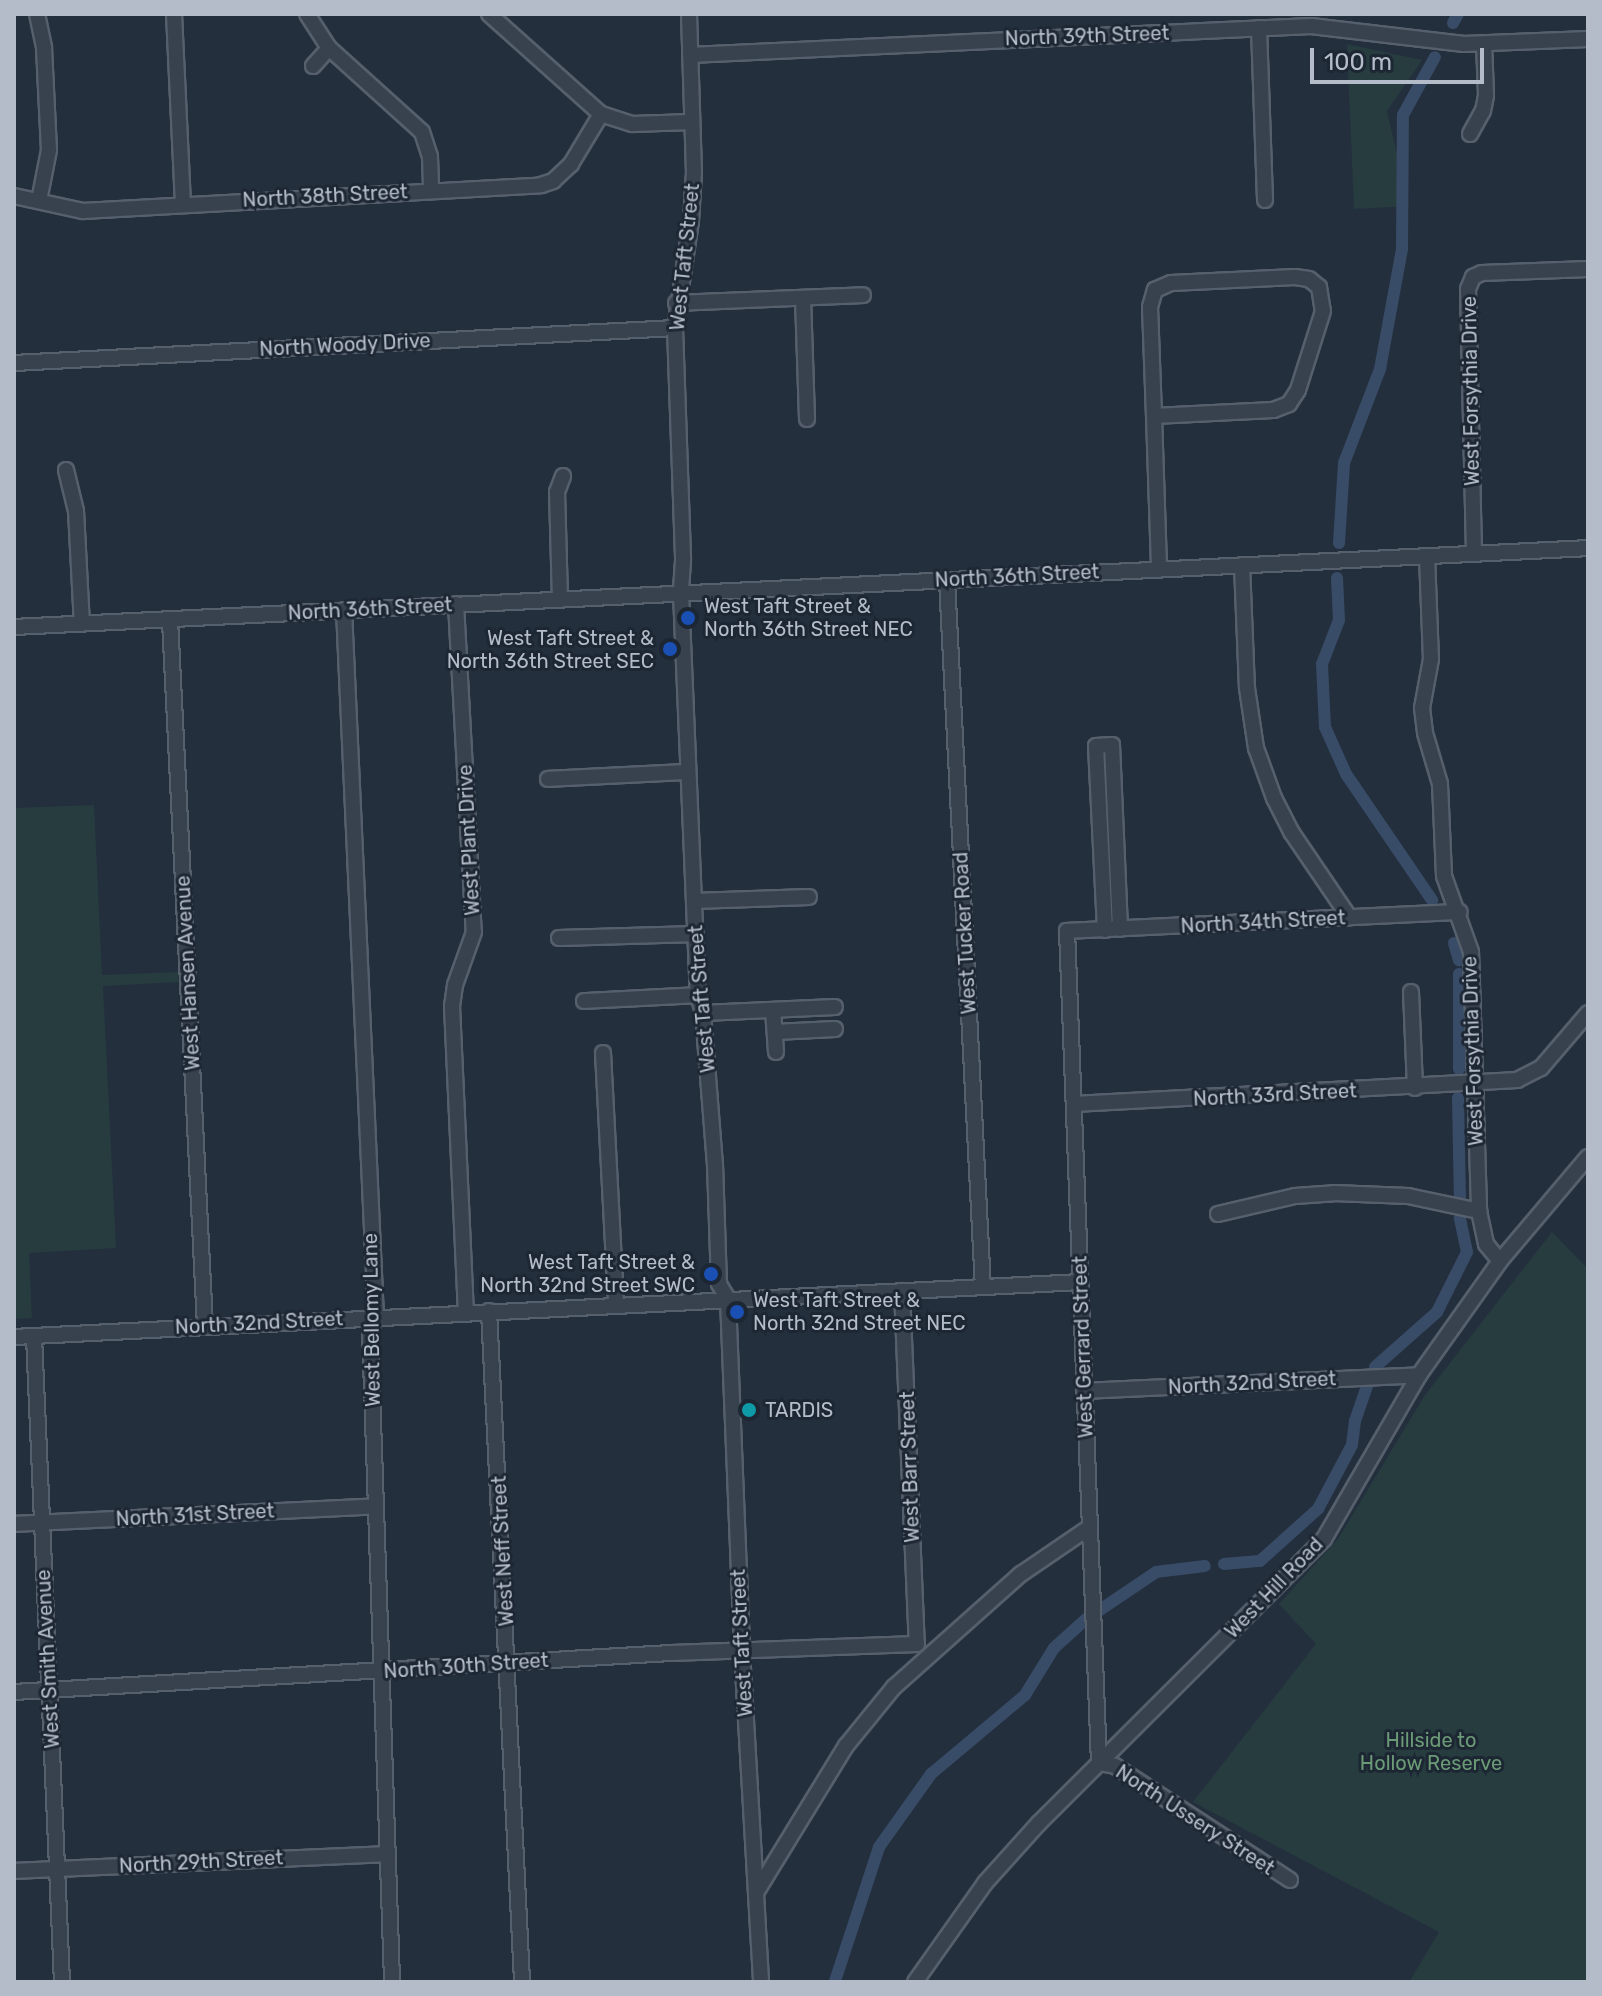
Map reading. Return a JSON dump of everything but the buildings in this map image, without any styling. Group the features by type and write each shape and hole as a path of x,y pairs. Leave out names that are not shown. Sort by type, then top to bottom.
{"street":[{"path":"37,14 44,48 49,150 39,201"},
{"path":"174,14 183,204"},
{"path":"307,14 313,28 329,48 422,132 430,157 431,190"},
{"name":"West Taft Street","path":"689,14 691,221 676,303 675,328 683,561 681,593 698,995 703,1013 715,1164 719,1284 728,1299 742,1651 761,1982"},
{"path":"498,17 601,114 632,124 692,122"},
{"name":"North 39th Street","path":"690,55 1321,26 1434,42 1484,44 1588,39"},
{"path":"1259,28 1265,200"},
{"path":"1470,134 1483,111 1486,95 1484,44"},
{"path":"313,66 329,48"},
{"name":"North 38th Street","path":"14,196 83,211 553,181 571,164 601,114"},
{"name":"West Forsythia Drive","path":"1474,553 1466,303 1473,277 1482,273 1588,269"},
{"path":"1154,416 1273,410 1289,404 1298,390 1323,311 1319,287 1309,279 1295,277 1171,283 1155,290 1150,307 1159,569"},
{"path":"676,303 863,295"},
{"path":"803,298 807,419"},
{"name":"North Woody Drive","path":"14,363 675,328"},
{"path":"66,470 76,511 82,624"},
{"path":"560,599 557,492 563,476"},
{"name":"North 36th Street","path":"14,627 1588,548"},
{"name":"West Forsythia Drive","path":"1427,556 1431,659 1422,708 1425,733 1440,784 1444,876 1460,912 1473,968 1481,1232 1500,1261"},
{"path":"1242,565 1247,688 1256,748 1274,798 1292,833 1349,917"},
{"name":"West Tucker Road","path":"947,580 983,1287"},
{"name":"West Plant Drive","path":"456,604 474,932 455,985 452,1006 466,1312"},
{"name":"West Bellomy Lane","path":"344,610 363,967 359,1009 376,1317 370,1331 392,1982"},
{"name":"West Hansen Avenue","path":"170,620 205,1326"},
{"path":"1112,745 1113,929 1096,746 1112,745"},
{"path":"548,779 688,772"},
{"path":"694,901 809,897"},
{"name":"North 34th Street","path":"1067,931 1460,912"},
{"name":"West Gerrard Street","path":"1067,931 1099,1763"},
{"path":"559,938 696,934"},
{"path":"1411,992 1415,1088"},
{"path":"584,1001 698,995"},
{"path":"703,1013 835,1007"},
{"path":"773,1010 776,1052"},
{"name":"North 33rd Street","path":"1074,1104 1415,1088 1528,1076 1541,1068 1588,1013"},
{"path":"775,1032 835,1029"},
{"path":"603,1053 616,1304"},
{"name":"West Hill Road","path":"915,1982 985,1883 1099,1763 1324,1539 1419,1375 1500,1261 1588,1157"},
{"path":"1218,1214 1295,1196 1334,1193 1408,1196 1479,1211"},
{"name":"North 32nd Street","path":"14,1337 1080,1282"},
{"name":"West Barr Street","path":"902,1291 917,1644"},
{"name":"West Neff Street","path":"489,1311 509,1663 522,1982"},
{"name":"West Smith Avenue","path":"34,1336 62,1982"},
{"name":"North 32nd Street","path":"1084,1391 1419,1375"},
{"name":"North 31st Street","path":"14,1524 376,1506"},
{"path":"757,1891 846,1746 894,1687 1021,1574 1090,1527"},
{"path":"917,1644 929,1654"},
{"name":"North 30th Street","path":"14,1692 509,1663 917,1644"},
{"name":"North Ussery Street","path":"1099,1763 1115,1766 1290,1880"},
{"name":"North 29th Street","path":"14,1871 388,1854"}],"green space":[{"path":"1347,44 1422,60 1387,111 1409,206 1354,209"},
{"path":"94,805 102,975 178,972 179,982 103,986 116,1248 29,1253 32,1318 14,1319 14,808"},
{"name":"Hillside to Hollow Reserve","path":"1552,1232 1588,1269 1588,1982 1409,1982 1439,1932 1193,1802 1316,1644 1279,1604 1338,1539 1425,1395"}],"waterway":[{"path":"1453,23 1458,14"},
{"path":"1339,543 1344,463 1380,369 1402,249 1403,115 1435,57"},
{"path":"1337,578 1339,620 1322,664 1325,727 1346,774 1432,900"},
{"path":"1454,943 1459,960"},
{"path":"1459,974 1459,1069"},
{"path":"1458,1098 1460,1198"},
{"path":"1375,1367 1437,1312 1467,1252 1460,1218"},
{"path":"1224,1564 1260,1561 1318,1509 1352,1445 1355,1421 1367,1386"},
{"path":"1097,1612 1156,1572 1205,1566"},
{"path":"835,1981 879,1847 931,1774 1025,1695 1054,1648 1086,1619"}],"place":[{"name":"West Taft Street & North 36th Street NEC","path":"688,618"},
{"name":"West Taft Street & North 36th Street SEC","path":"670,649"},
{"name":"West Taft Street & North 32nd Street SWC","path":"711,1274"},
{"name":"West Taft Street & North 32nd Street NEC","path":"737,1312"},
{"name":"TARDIS","path":"749,1410"}]}
